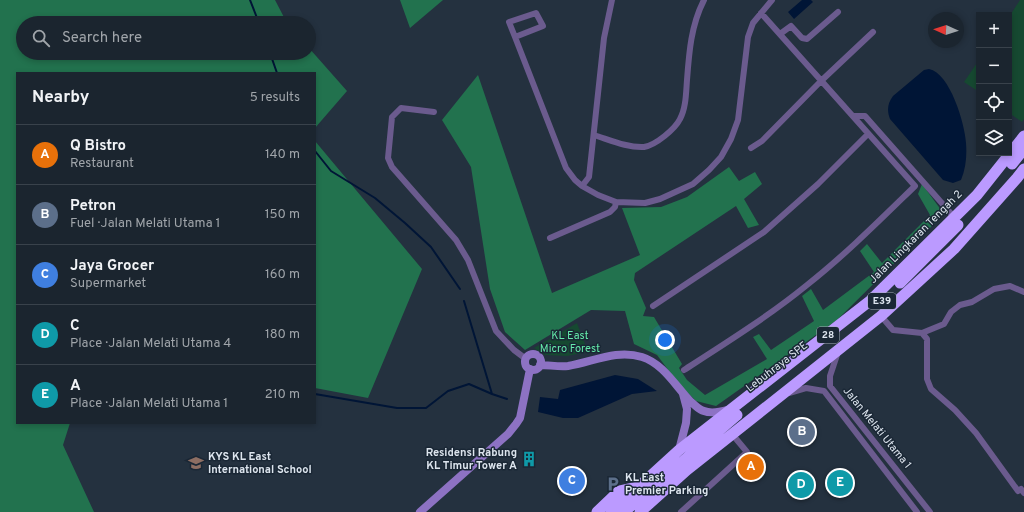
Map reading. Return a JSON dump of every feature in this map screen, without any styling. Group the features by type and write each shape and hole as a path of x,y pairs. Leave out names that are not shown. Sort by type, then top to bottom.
{"highway":[{"name":"Jalan Lingkaran Tengah 2","path":"611,512 679,450 871,300 977,195 1024,136"},
{"name":"Lebuhraya SPE","path":"624,512 719,430 879,303 946,238 976,206 1024,149"},
{"name":"28","path":"640,512 687,470 839,351 881,316 954,249 1024,169"},
{"path":"597,512 619,491 637,487"}],"street":[{"path":"582,186 589,177 604,38 612,0"},
{"path":"594,135 633,146 646,146 659,141 680,119 685,104 689,53 694,26 704,0"},
{"path":"515,37 543,26 536,13 509,22 566,168 575,180 582,186 598,195 616,202 645,203 660,199 693,184 710,170 721,157 738,120 748,37 753,23 772,0"},
{"path":"780,34 791,26 802,38 807,39 838,12"},
{"path":"684,370 754,324 807,286 861,238 915,186 762,13"},
{"path":"751,148 762,141 821,81 873,32"},
{"path":"434,112 401,108 392,117 388,158 392,167 456,240 468,260 496,331 514,350 526,359 526,364 530,369"},
{"path":"853,116 865,116 955,218"},
{"path":"653,306 764,232 818,184 868,134"},
{"path":"550,238 610,212 615,207 616,202"},
{"path":"881,316 893,330 922,333 944,324 951,312 960,305 972,302 994,289 1010,286 1024,292"},
{"path":"922,333 927,339 927,380 931,389 955,410 976,433 1018,491 1023,490"},
{"name":"Jalan Melati Utama 1","path":"839,351 830,376 830,386 930,512"},
{"path":"526,359 529,355 536,354 541,360 540,365"},
{"path":"530,369 537,368 540,365 565,366 616,354 641,357 650,361 669,376 682,394 703,411 717,413 732,410"},
{"path":"420,512 508,434 516,424 520,418 530,369"},
{"name":"Jalan Melati Utama 1","path":"782,395 806,388 824,391 917,512"},
{"path":"679,450 686,423 687,409 682,394"},
{"path":"681,512 747,452 732,434"}],"green space":[{"path":"0,0 275,0 283,16 16,16 16,60 316,60 316,56 347,91 316,127 316,72 16,72 16,424 70,424 63,445 94,512 0,512"},
{"path":"400,0 443,0 410,28"},
{"path":"1020,0 1024,0 1024,119 1022,122 1012,115 1012,12"},
{"path":"976,64 976,90 964,82"},
{"path":"478,75 552,293 640,255 622,208 661,207 687,197 729,167 739,181 755,172 762,184 744,199 759,225 748,228 736,206 635,273 634,280 646,308 643,316 654,317 682,364 679,368 687,380 705,395 767,359 753,337 759,334 771,350 814,321 802,296 811,289 823,310 874,272 860,251 867,244 882,263 930,215 918,194 922,184 944,214 837,320 716,406 696,401 678,383 657,355 634,344 625,311 591,310 525,350 505,332 490,289 471,167 442,120"},
{"path":"316,142 422,269 368,398 316,388"},
{"name":"KL East Micro Forest","path":"577,323 588,352 567,356 545,355 534,348"}],"water":[{"path":"802,0 811,0 813,2 794,19 788,12"},
{"path":"929,69 937,73 950,89 963,124 966,143 966,162 961,180 953,183 943,180 890,119 888,113 888,108 893,96 924,70"},
{"path":"615,375 638,379 657,391 632,394 578,418 563,418 538,412 540,397 558,399 560,390"}],"waterway":[{"path":"250,0 256,16"},
{"path":"272,60 277,72"},
{"path":"316,152 331,171 375,198 431,247 460,289"},
{"path":"464,301 492,394"},
{"path":"316,394 397,408 426,408 448,391 469,384 507,399"}],"place":[{"name":"Petron","path":"802,432"},
{"name":"Residensi Rabung KL Timur Tower A","path":"529,459"},
{"name":"KYS KL East International School","path":"196,463"},
{"name":"Q Bistro","path":"751,467"},
{"name":"Jaya Grocer","path":"572,481"},
{"name":"A","path":"840,483"},
{"name":"KL East Premier Parking","path":"613,484"},
{"name":"C","path":"801,485"}]}
